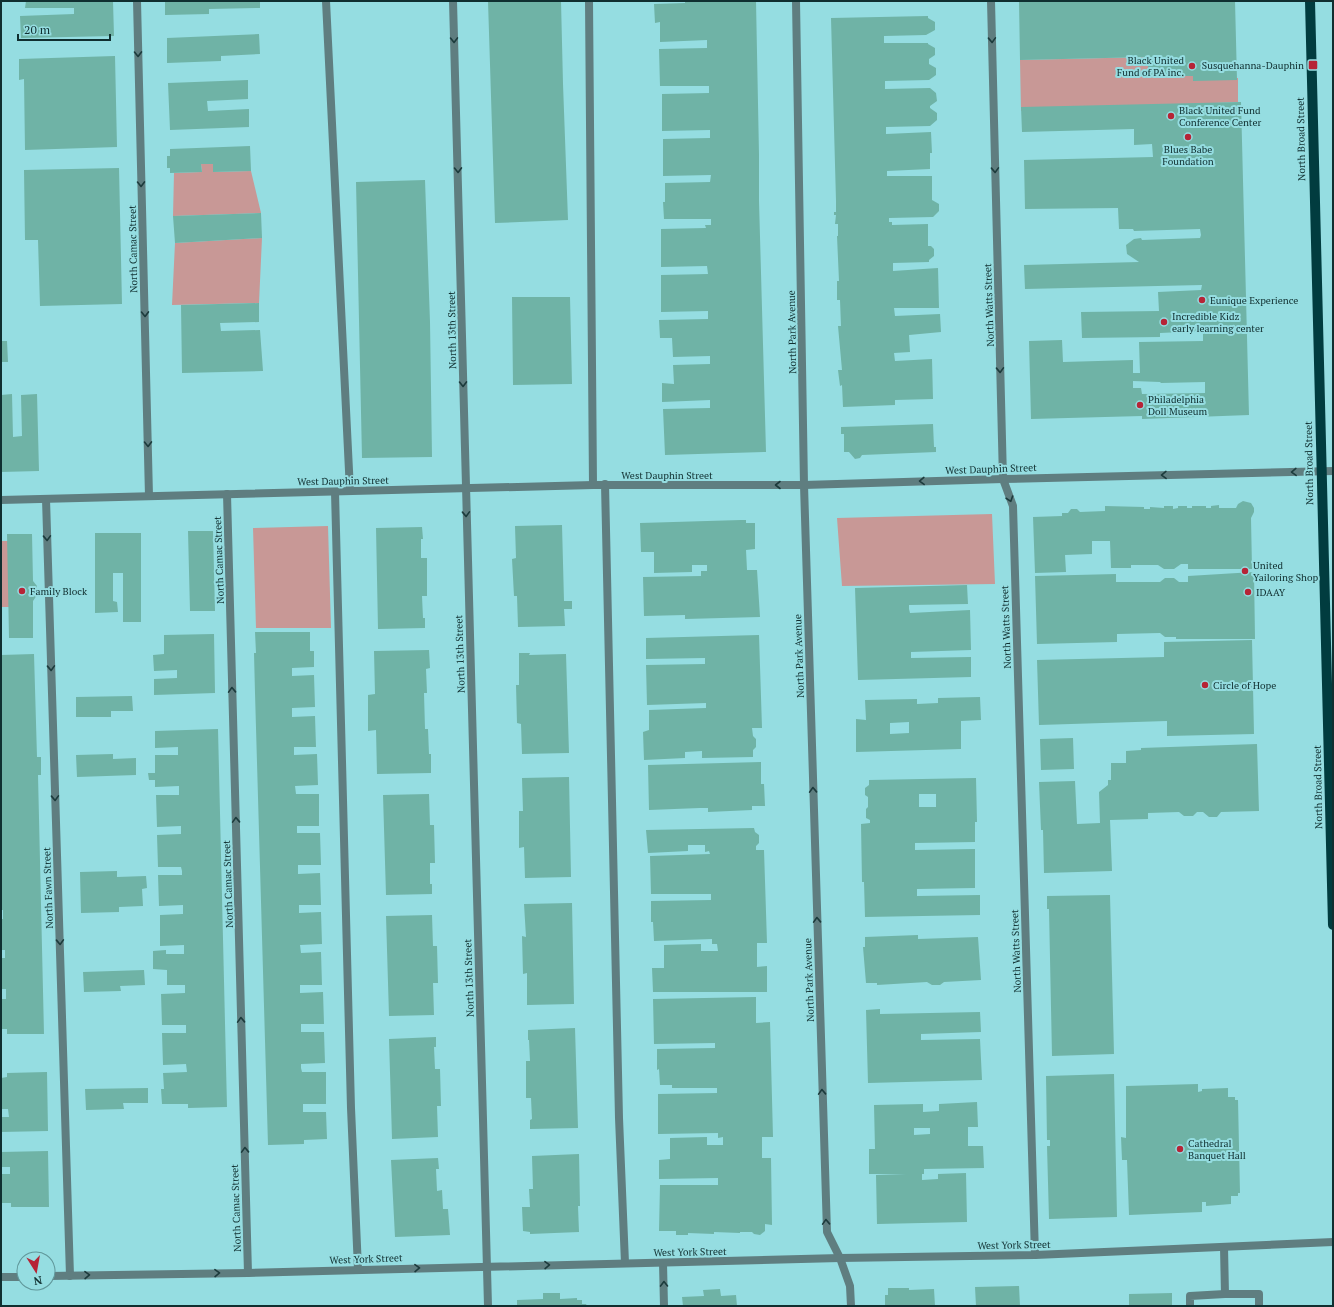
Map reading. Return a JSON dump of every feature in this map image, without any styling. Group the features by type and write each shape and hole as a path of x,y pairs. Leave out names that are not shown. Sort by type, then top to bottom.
{"main road":[{"name":"North Broad Street","path":"1310,1 1333,925"}],"street":[{"name":"North Camac Street","path":"137,1 149,496"},
{"path":"326,1 350,491"},
{"name":"North 13th Street","path":"453,1 488,1306"},
{"path":"589,1 593,485"},
{"name":"North Park Avenue","path":"796,1 804,485 827,1232 840,1258 850,1286 851,1306"},
{"name":"North Watts Street","path":"991,1 1003,479 1013,506 1034,1255"},
{"name":"West Dauphin Street","path":"1,500 605,484 804,485 1333,471"},
{"path":"605,484 619,1118 625,1263"},
{"path":"335,492 350,1078 358,1269"},
{"name":"North Camac Street","path":"227,494 248,1273"},
{"name":"North Fawn Street","path":"46,499 70,1276"},
{"name":"West York Street","path":"56,1276 1034,1255 1333,1242"},
{"path":"1224,1247 1225,1294"},
{"path":"663,1263 664,1306"},
{"path":"1,1277 16,1277"},
{"path":"1190,1306 1190,1296 1225,1294 1259,1294 1259,1306"}],"shaded area":[{"path":"1151,57 1196,73 1196,80 1238,78 1238,102 1021,111 1020,60"},
{"path":"201,164 213,164 214,172 251,171 261,213 173,216 174,173 202,172"},
{"path":"262,238 259,303 172,305 175,243"},
{"path":"992,514 995,584 842,586 837,518"},
{"path":"328,526 331,628 256,628 253,528"},
{"path":"1,541 8,541 10,607 1,607"}],"building":[{"path":"26,1 113,1 114,36 21,38 20,16 74,14 74,8 25,8"},
{"path":"165,1 260,1 260,8 209,9 209,14 165,15"},
{"path":"488,1 561,1 568,220 495,223"},
{"path":"685,1 756,1 759,201 766,452 665,455 663,409 710,408 710,400 662,402 662,383 674,384 673,365 710,364 710,356 673,357 672,338 660,338 659,320 708,319 708,311 661,312 661,275 708,274 707,266 661,267 661,229 706,228 705,225 711,225 711,219 664,219 663,202 665,202 665,183 710,182 711,175 663,176 663,139 710,138 710,130 662,131 662,94 709,93 709,86 660,86 659,49 707,48 707,40 660,42 660,22 655,23 654,4 685,3"},
{"path":"1019,1 1235,1 1237,80 1193,81 1193,76 1148,76 1148,57 1020,60"},
{"path":"928,16 928,18 935,22 935,30 926,35 884,36 884,43 928,43 935,48 935,55 929,59 929,64 936,68 936,75 929,80 885,81 885,89 930,88 936,93 937,101 930,106 930,108 937,113 937,120 930,126 886,127 886,134 931,132 932,153 930,153 930,169 887,171 887,176 932,176 932,200 939,204 939,211 933,217 889,218 889,222 892,222 892,225 928,224 928,246 931,246 934,249 934,256 929,260 929,262 893,263 893,271 938,268 939,308 894,308 895,316 940,314 941,332 909,335 910,352 894,353 895,361 932,359 933,399 895,400 895,405 843,407 842,385 840,386 838,370 842,370 838,326 841,326 840,300 837,300 837,281 839,281 837,236 838,224 835,224 836,215 834,215 834,212 836,212 836,201 831,18"},
{"path":"259,34 260,54 221,56 221,61 167,63 167,38"},
{"path":"115,56 117,147 25,150 24,79 19,80 19,59"},
{"path":"248,80 248,99 207,101 208,111 249,109 249,127 170,130 168,83"},
{"path":"1241,102 1249,415 1142,419 1142,416 1031,419 1029,341 1062,340 1063,362 1133,360 1133,373 1140,373 1139,342 1203,341 1203,331 1160,333 1160,337 1082,338 1081,312 1159,311 1158,292 1201,290 1202,285 1025,289 1024,265 1139,262 1127,254 1126,245 1134,239 1200,238 1201,235 1200,229 1134,231 1133,229 1119,229 1118,208 1025,209 1024,160 1153,157 1152,144 1134,145 1134,129 1022,132 1021,107","holes":["1133,381 1205,382 1205,393 1142,394 1141,388 1133,388"]},
{"path":"250,146 251,171 213,172 213,164 201,164 202,172 170,173 170,168 167,168 167,156 170,156 170,149"},
{"path":"119,168 122,304 40,306 38,240 25,240 24,170"},
{"path":"425,180 430,322 432,457 362,458 356,182"},
{"path":"261,213 262,238 175,243 173,216"},
{"path":"512,297 570,297 572,384 513,385"},
{"path":"259,303 259,322 220,323 221,331 260,330 263,371 182,373 181,305"},
{"path":"1,341 7,341 8,362 1,362"},
{"path":"12,394 13,437 22,436 21,395 37,394 39,471 1,472 1,395"},
{"path":"933,424 934,447 936,447 936,452 862,455 860,458 855,459 849,452 844,452 844,434 841,434 841,427"},
{"path":"1243,501 1251,503 1254,508 1251,518 1252,569 1188,569 1188,564 1181,564 1174,569 1164,569 1158,565 1131,565 1131,568 1111,568 1110,541 1092,541 1092,554 1065,555 1066,572 1035,573 1033,517 1062,516 1062,513 1068,513 1071,509 1077,509 1080,512 1105,511 1105,506 1144,507 1144,509 1150,509 1150,507 1164,508 1164,506 1173,506 1173,509 1178,508 1178,506 1187,506 1187,508 1192,508 1192,506 1206,506 1206,508 1211,508 1211,506 1219,505 1219,508 1236,508 1238,504"},
{"path":"746,520 746,523 755,523 755,549 746,550 747,570 757,570 760,617 685,619 685,615 644,616 643,577 701,576 701,571 707,571 707,565 692,565 692,572 654,573 654,552 641,552 640,523"},
{"path":"562,525 564,601 572,601 572,609 564,609 565,626 518,627 517,596 514,596 512,559 516,558 515,526"},
{"path":"422,527 423,539 421,539 421,558 427,558 427,596 422,596 425,628 378,629 376,528"},
{"path":"188,531 213,531 215,611 190,611"},
{"path":"95,533 141,533 141,622 123,622 123,573 113,573 113,601 117,602 118,612 95,613"},
{"name":"Family Block","path":"7,534 32,534 33,581 37,586 37,595 33,601 33,638 9,638"},
{"path":"1254,572 1255,639 1176,639 1176,637 1165,637 1160,633 1117,634 1117,642 1037,644 1035,576 1116,574 1116,582 1160,582 1165,578 1174,578 1179,582 1188,582 1188,576"},
{"path":"967,585 968,604 909,605 909,609 910,613 970,610 971,650 911,652 911,658 971,657 971,677 858,680 855,588"},
{"path":"255,632 310,632 310,651 314,651 314,667 292,668 292,676 314,675 315,707 292,708 292,717 315,716 316,747 294,747 294,755 317,754 318,785 295,786 296,794 319,794 319,826 297,826 297,833 320,833 321,865 298,865 298,874 320,873 321,905 299,905 299,913 321,912 322,944 300,945 301,953 321,952 322,985 300,985 300,993 323,992 324,1024 301,1024 301,1032 324,1032 325,1063 301,1064 301,1068 302,1072 326,1072 326,1104 303,1104 303,1112 326,1112 327,1139 304,1140 304,1144 268,1145 255,693"},
{"path":"214,634 215,693 154,695 154,679 177,678 177,670 154,671 153,655 164,654 164,635"},
{"path":"759,635 762,728 752,728 753,736 756,739 756,747 753,750 753,757 702,758 702,751 685,752 685,758 644,760 643,732 649,730 649,710 706,708 706,703 647,705 646,665 705,664 705,658 646,659 646,638"},
{"path":"1252,640 1254,734 1167,736 1167,721 1039,725 1037,660 1164,657 1164,642"},
{"path":"429,650 430,668 426,669 427,693 424,693 425,729 428,729 429,754 431,754 431,773 377,774 376,730 368,731 368,695 375,694 374,651"},
{"path":"519,653 530,653 529,655 566,654 569,753 522,754 521,724 517,723 516,685 519,685"},
{"path":"34,654 37,757 41,757 41,775 38,775 44,1034 7,1034 7,1029 1,1029 1,999 6,999 6,989 1,989 1,958 5,958 5,950 1,950 1,919 3,919 3,910 1,910 1,655"},
{"path":"132,696 133,711 111,711 111,717 76,717 76,697"},
{"path":"980,697 981,720 961,721 961,749 856,752 856,719 866,720 865,700 917,699 917,704 938,703 938,698","holes":["909,722 909,733 890,734 890,723"]},
{"path":"218,729 227,1107 188,1108 188,1104 162,1104 161,1089 164,1089 163,1073 187,1072 186,1064 163,1065 162,1033 186,1033 186,1025 162,1025 161,994 185,993 185,985 167,985 167,970 153,969 153,951 166,950 166,954 184,954 184,945 160,946 160,915 183,914 183,905 159,906 158,875 182,875 182,871 181,867 158,867 157,835 181,834 181,826 157,827 156,795 179,795 179,786 155,787 155,780 149,780 148,773 155,773 155,755 178,755 178,747 155,748 155,731"},
{"path":"1073,738 1074,769 1041,770 1040,739"},
{"path":"1257,744 1259,811 1221,812 1217,817 1209,817 1203,812 1197,812 1193,816 1184,816 1179,812 1148,813 1148,819 1110,820 1112,871 1044,873 1043,830 1041,830 1039,782 1075,781 1077,824 1100,823 1099,792 1108,785 1108,780 1111,780 1111,763 1126,763 1126,751 1141,750 1141,748"},
{"path":"113,754 113,759 136,758 136,775 77,777 76,755"},
{"path":"761,762 761,784 764,784 765,806 752,806 752,810 708,812 708,808 649,810 648,765"},
{"path":"569,777 571,877 525,878 524,847 519,848 519,811 523,811 522,778"},
{"path":"976,778 977,822 975,822 975,842 915,843 915,850 975,849 975,888 917,889 917,896 980,895 980,915 865,917 864,882 862,882 861,824 870,823 870,820 866,818 868,797 865,795 865,788 869,785 869,780","holes":["919,794 936,794 936,807 919,807"]},
{"path":"429,794 430,825 434,825 435,863 430,863 430,884 432,884 432,894 386,895 383,795"},
{"path":"754,828 755,832 759,835 759,843 756,846 756,850 764,850 767,943 757,943 757,967 767,966 767,992 653,992 652,968 664,968 664,945 701,944 701,951 718,951 717,944 712,944 712,939 654,941 653,922 651,922 651,901 711,900 711,894 651,894 650,856 710,854 709,851 705,852 705,845 688,845 688,851 648,853 646,830"},
{"path":"117,871 117,877 146,876 147,888 142,889 143,906 119,907 119,912 81,913 80,872"},
{"path":"1110,895 1114,1054 1052,1056 1049,909 1047,909 1047,896"},
{"path":"572,903 574,1004 527,1005 527,973 523,974 522,936 526,937 524,904"},
{"path":"432,915 433,946 437,946 438,983 433,983 434,1015 389,1016 386,916"},
{"path":"918,935 918,939 978,937 981,980 944,982 940,985 932,985 927,982 877,985 877,983 866,983 863,947 865,947 865,937"},
{"path":"144,970 145,985 120,986 121,991 84,992 83,972"},
{"path":"756,997 756,1023 770,1022 773,1137 762,1137 762,1158 771,1158 772,1225 765,1224 765,1231 760,1235 752,1232 714,1232 714,1234 688,1233 688,1235 676,1235 676,1231 659,1231 660,1185 718,1185 718,1178 659,1179 659,1160 670,1159 670,1138 707,1137 707,1145 723,1145 723,1137 718,1138 718,1133 658,1134 658,1094 717,1093 717,1088 672,1088 672,1085 660,1085 659,1069 657,1070 657,1049 715,1048 715,1043 654,1044 653,999"},
{"path":"880,1009 880,1014 980,1012 981,1032 921,1034 921,1040 980,1039 982,1080 868,1083 866,1010"},
{"path":"575,1028 578,1128 530,1129 530,1120 532,1119 531,1098 526,1098 526,1061 530,1061 528,1030"},
{"path":"436,1037 436,1047 434,1047 435,1069 440,1069 441,1106 437,1106 438,1137 392,1139 389,1039"},
{"path":"47,1072 48,1131 1,1132 1,1117 9,1117 8,1109 1,1109 1,1078 7,1077 7,1073"},
{"path":"1114,1074 1117,1217 1049,1219 1047,1146 1050,1146 1050,1140 1047,1140 1046,1076"},
{"name":"Cathedral Banquet Hall","path":"1198,1084 1198,1092 1202,1091 1202,1089 1228,1088 1228,1097 1235,1097 1235,1100 1238,1100 1240,1193 1238,1193 1238,1196 1231,1196 1231,1204 1206,1206 1206,1202 1202,1202 1202,1212 1129,1215 1127,1160 1122,1160 1121,1137 1126,1138 1126,1086"},
{"path":"148,1088 148,1103 123,1103 124,1109 86,1110 85,1089"},
{"path":"977,1102 978,1127 968,1127 968,1146 983,1146 984,1168 924,1169 924,1174 922,1174 922,1180 938,1179 938,1174 966,1173 967,1222 877,1224 876,1175 906,1174 869,1174 869,1149 875,1149 874,1105 923,1104 923,1112 939,1111 939,1104","holes":["914,1128 930,1128 930,1134 914,1135"]},
{"path":"48,1151 49,1207 11,1207 11,1203 1,1203 1,1174 10,1174 10,1167 1,1167 1,1152"},
{"path":"579,1154 579,1232 530,1234 530,1232 523,1231 522,1207 530,1207 529,1189 533,1189 532,1156"},
{"path":"438,1158 439,1169 436,1169 437,1191 442,1190 443,1209 448,1209 450,1235 395,1237 391,1160"},
{"path":"1019,1286 1020,1306 976,1306 975,1287"},
{"path":"888,1288 909,1288 909,1290 934,1289 935,1306 885,1306 885,1295 888,1295"},
{"path":"720,1289 721,1296 736,1295 737,1306 683,1306 682,1297 704,1296 703,1290"},
{"path":"543,1293 560,1293 560,1299 577,1298 577,1300 582,1300 582,1304 586,1304 587,1306 517,1306 517,1300 543,1299"},
{"path":"1172,1293 1172,1306 1129,1306 1129,1294"}],"place":[{"name":"Susquehanna-Dauphin","path":"1313,65"},
{"name":"Black United Fund of PA inc.","path":"1192,66"},
{"name":"Black United Fund Conference Center","path":"1171,116"},
{"name":"Blues Babe Foundation","path":"1188,137"},
{"name":"Eunique Experience","path":"1202,300"},
{"name":"Incredible Kidz early learning center","path":"1164,322"},
{"name":"Philadelphia Doll Museum","path":"1140,405"},
{"name":"United Yailoring Shop","path":"1245,571"},
{"name":"Family Block","path":"22,591"},
{"name":"IDAAY","path":"1248,592"},
{"name":"Circle of Hope","path":"1205,685"},
{"name":"Cathedral Banquet Hall","path":"1180,1149"}]}
